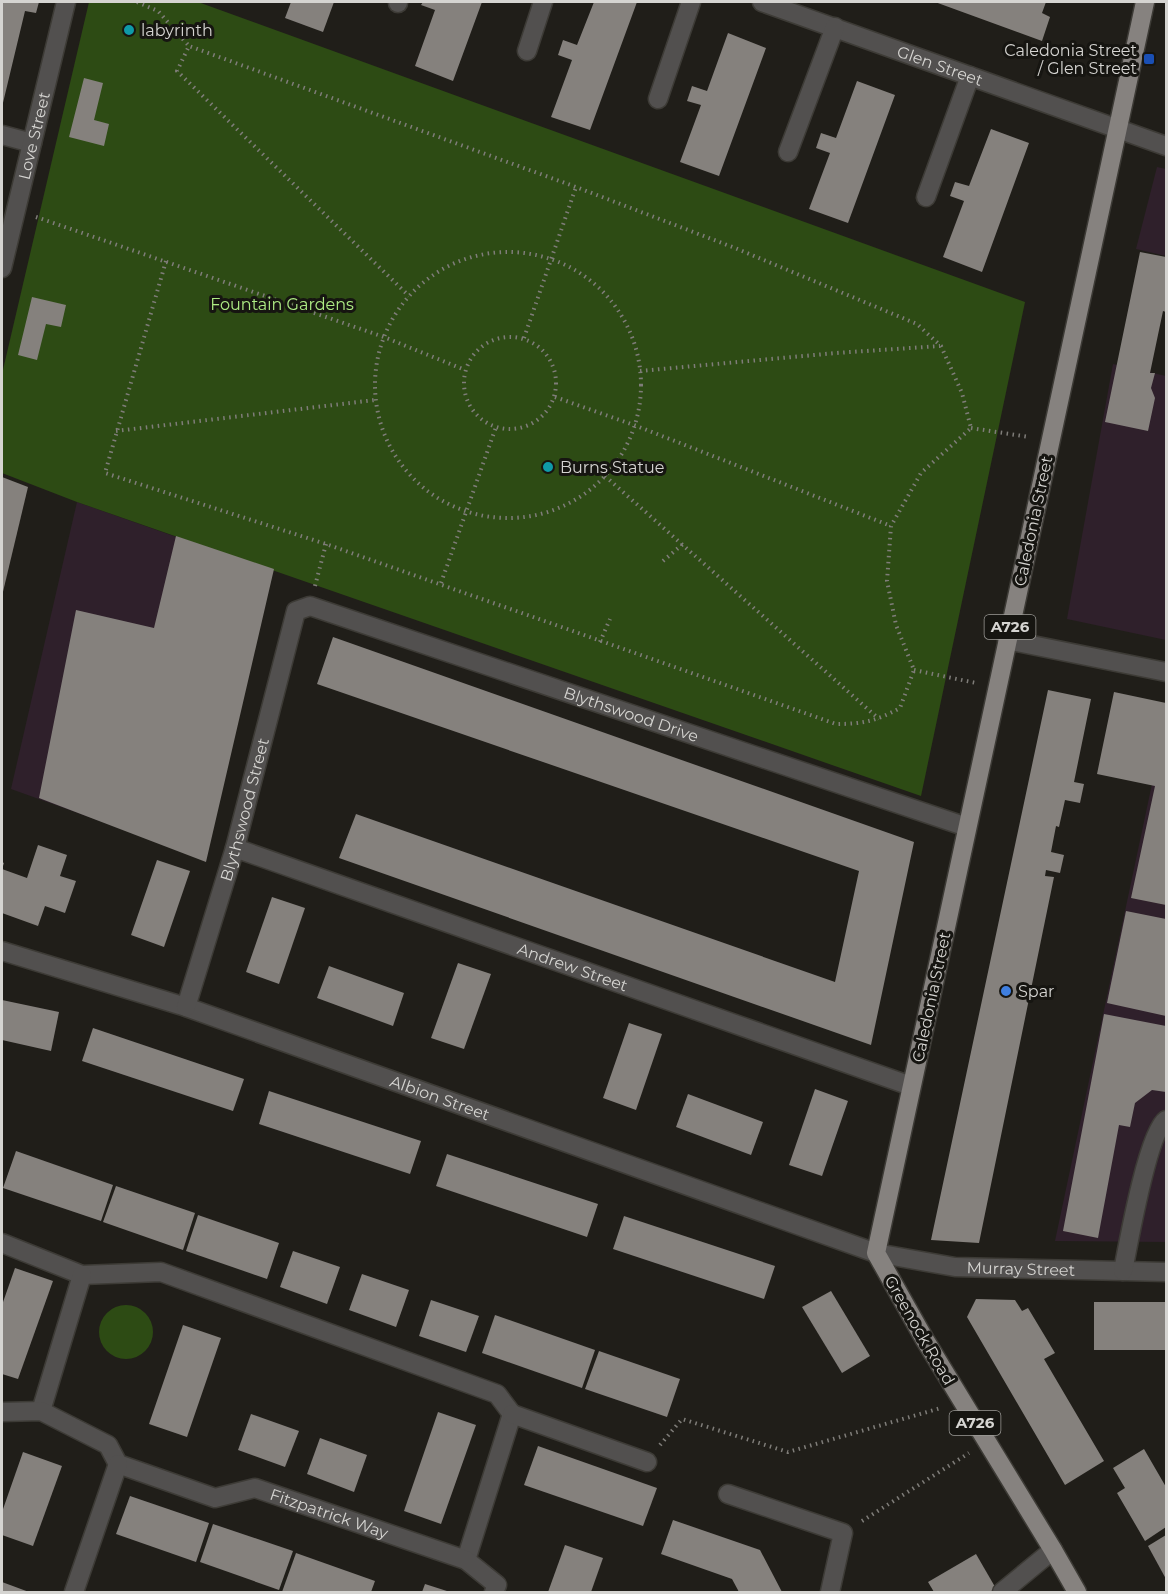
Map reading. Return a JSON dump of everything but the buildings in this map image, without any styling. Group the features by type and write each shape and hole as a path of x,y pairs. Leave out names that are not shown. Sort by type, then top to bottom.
{"main road":[{"name":"Caledonia Street","path":"876,1253 1145,2"},
{"name":"Greenock Road","path":"876,1253 925,1340 1077,1593"}],"street":[{"name":"Love Street","path":"2,268 66,2"},
{"path":"527,51 543,2"},
{"path":"658,99 691,2"},
{"name":"Glen Street","path":"762,2 1167,146"},
{"path":"788,152 835,27"},
{"path":"926,197 970,76"},
{"path":"2,135 32,143"},
{"name":"Blythswood Drive","path":"303,608 967,827"},
{"name":"Blythswood Street","path":"186,1007 235,848 303,608"},
{"path":"1007,640 1167,672"},
{"name":"Andrew Street","path":"235,848 911,1086"},
{"name":"Albion Street","path":"2,951 186,1007 876,1253"},
{"path":"1123,1271 1152,1148 1160,1125 1167,1120"},
{"path":"2,1243 82,1275 161,1272 497,1394 512,1414 647,1462"},
{"name":"Murray Street","path":"876,1253 955,1267 1167,1272"},
{"path":"41,1411 82,1275"},
{"path":"2,1412 41,1411 108,1445 118,1464 74,1593"},
{"path":"494,1593 496,1585 466,1560 512,1414"},
{"name":"Fitzpatrick Way","path":"118,1464 215,1498 255,1488 466,1560"},
{"path":"728,1494 843,1533 830,1593"},
{"path":"1002,1593 1053,1550"}],"path":[{"path":"137,2 158,11 189,46 576,187 735,248 917,324 941,346 962,393 970,428"},
{"path":"189,46 177,71 410,296"},
{"path":"524,339 576,187"},
{"path":"15,210 384,337 465,370"},
{"path":"497,253 522,253 550,259 571,268 592,283 610,301 625,322 640,371 640,391 634,425 621,455 605,476 586,492 565,505 542,514 518,518 465,512 438,498 405,471 391,449 381,425 375,400 376,364 384,337 397,311 410,296 428,279 449,266 473,257 497,253"},
{"path":"165,261 105,473 326,543 836,724 862,724 879,719 900,708 914,670 896,625 887,581 891,526 921,472 970,428"},
{"path":"505,338 524,339 544,352 552,365 556,379 555,397 540,419 527,426 512,430 496,427 484,422 474,413 467,401 464,387 465,370 479,349 491,341 505,338"},
{"path":"640,371 941,346"},
{"path":"555,397 634,425 891,526"},
{"path":"116,431 375,400"},
{"path":"441,584 496,427"},
{"path":"970,428 1050,441"},
{"path":"605,476 879,719"},
{"path":"303,608 326,543"},
{"path":"663,561 683,544"},
{"path":"600,642 609,619"},
{"path":"914,670 997,688"},
{"path":"647,1462 682,1419 788,1452 962,1402"},
{"path":"843,1533 987,1442"}],"shaded area":[{"path":"1157,167 1166,169 1166,256 1136,249"},
{"path":"1113,364 1166,376 1166,640 1067,619"},
{"path":"77,502 273,571 206,859 11,789"},
{"path":"1166,719 1166,1242 1055,1241 1152,784"}],"green space":[{"name":"Fountain Gardens","path":"89,2 198,2 1025,302 921,796 77,502 2,473 2,374"},
{"path":"121,1305 131,1305 145,1313 151,1322 153,1332 151,1342 145,1351 131,1359 121,1359 104,1347 99,1337 99,1327 111,1310"}],"place":[{"name":"labyrinth","path":"129,30"},
{"name":"Caledonia Street / Glen Street","path":"1149,59"},
{"name":"Burns Statue","path":"548,467"},
{"name":"Spar","path":"1006,991"}]}
